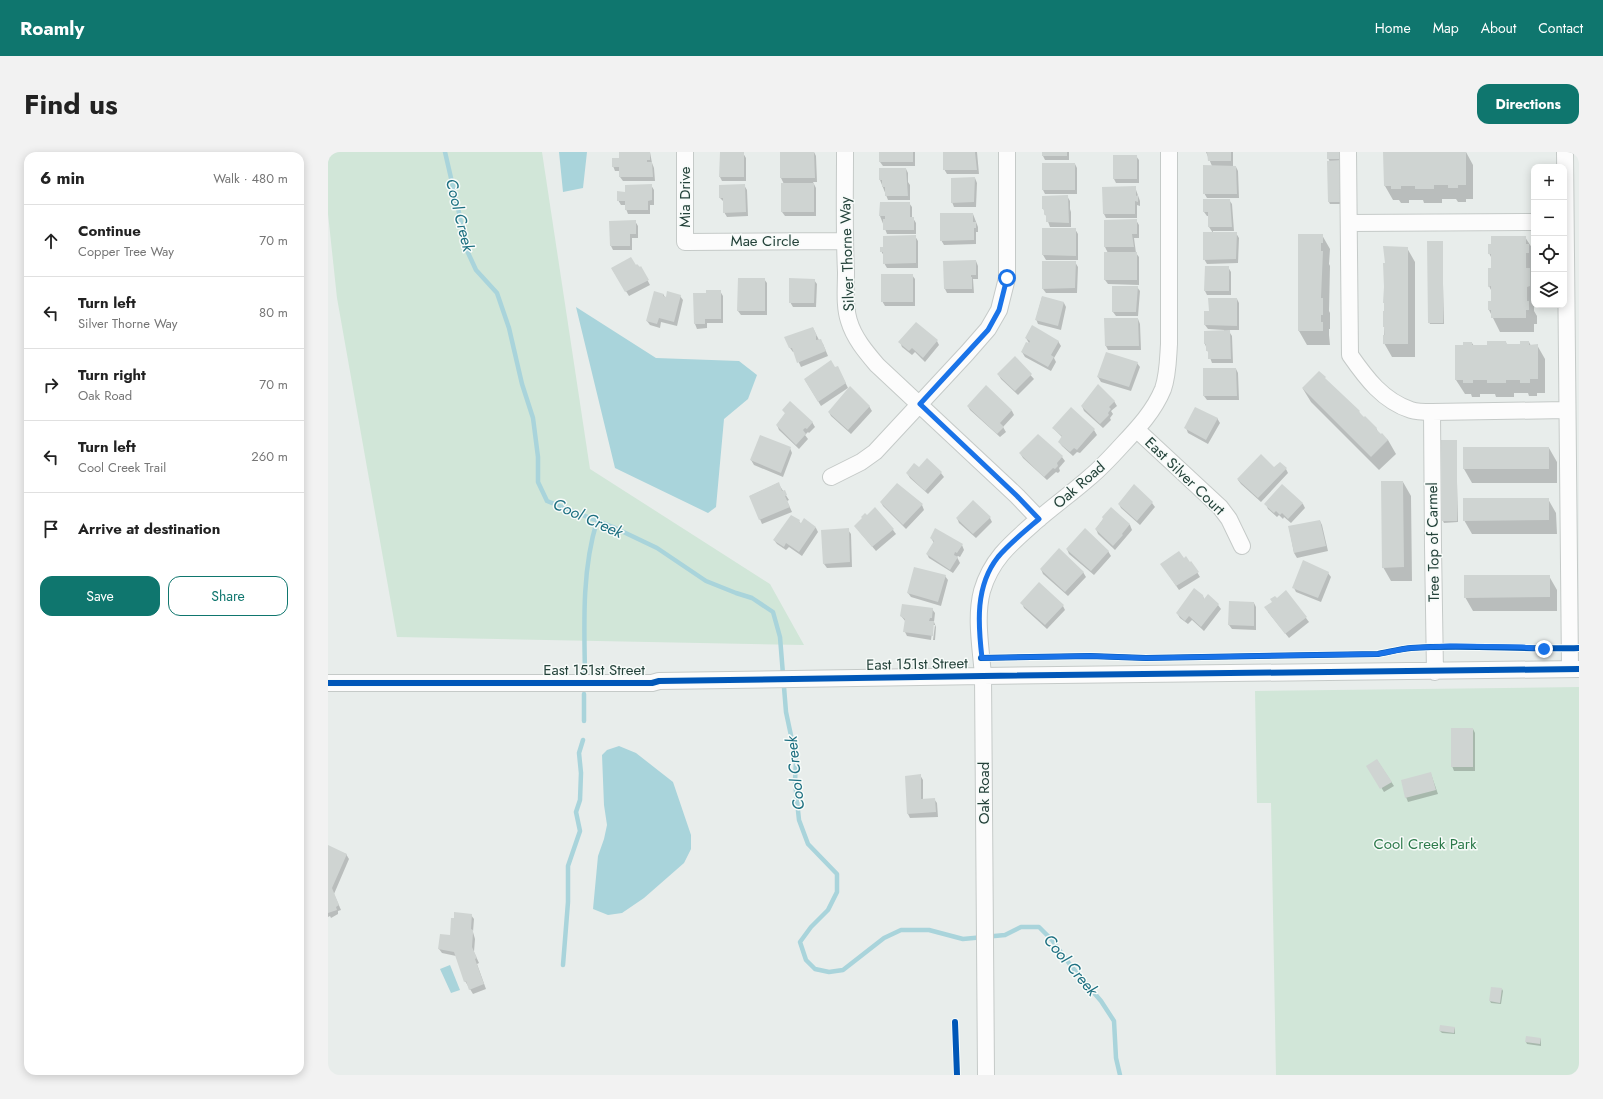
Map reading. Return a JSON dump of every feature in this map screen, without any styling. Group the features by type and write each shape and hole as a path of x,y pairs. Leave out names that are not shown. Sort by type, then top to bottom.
{"street":[{"name":"Mia Drive","path":"685,152 685,242"},
{"name":"Silver Thorne Way","path":"845,152 846,305 849,321 855,336 865,351 877,364 1017,496 1039,519"},
{"path":"831,477 861,462 875,452 988,330 999,310 1007,278 1007,152"},
{"name":"Oak Road","path":"986,1075 983,676 979,607 988,575 997,558 1010,544 1039,519 1091,477 1137,430 1156,404 1163,388 1167,370 1169,344 1168,152"},
{"path":"1348,152 1350,355 1363,373 1384,397 1411,410 1432,412 1567,410"},
{"path":"1565,152 1565,200"},
{"path":"1349,223 1531,222"},
{"path":"1567,236 1573,288 1567,410 1574,669"},
{"name":"Mae Circle","path":"685,242 845,241"},
{"name":"Tree Top of Carmel","path":"1432,412 1436,672"},
{"name":"East Silver Court","path":"1137,430 1220,507 1229,519 1242,546"},
{"name":"East 151st Street","path":"328,683 652,683 659,681 983,676 1436,672 1574,669"}],"green space":[{"path":"328,152 542,152 590,469 770,584 804,645 397,637 337,298 328,214"},
{"name":"Cool Creek Park","path":"1579,687 1579,1075 1276,1075 1271,803 1257,803 1255,691"}],"water":[{"path":"559,152 587,152 583,188 563,192"},
{"path":"576,307 656,358 739,361 757,375 748,399 724,419 716,507 708,513 615,468"},
{"path":"619,746 636,753 673,782 691,835 691,849 684,863 644,898 622,913 608,915 593,909 598,856 607,825 604,805 602,755 607,750"},
{"path":"450,965 460,990 451,993 440,969"}],"building":[{"path":"619,152 650,152 650,160 647,160 647,162 652,162 653,177 619,177 619,167 612,167 612,158 619,158"},
{"path":"720,152 744,152 744,177 719,177"},
{"path":"780,152 814,152 815,178 780,178"},
{"path":"879,152 913,152 913,162 879,162"},
{"path":"943,152 975,152 977,170 943,170"},
{"path":"1042,152 1067,152 1067,156 1042,156"},
{"path":"1207,152 1231,152 1231,161 1208,161"},
{"path":"1327,152 1343,152 1343,159 1327,159"},
{"path":"1383,152 1466,152 1466,185 1458,185 1458,188 1448,188 1448,185 1434,185 1434,189 1415,189 1415,186 1401,186 1401,189 1391,189 1391,186 1384,186"},
{"path":"1113,155 1137,155 1137,179 1113,179"},
{"path":"1342,160 1343,202 1328,202 1327,161"},
{"path":"1042,163 1075,163 1075,190 1042,190"},
{"path":"1203,165 1236,166 1237,194 1203,194"},
{"path":"879,168 906,168 908,196 885,196 885,187 882,187 882,180 879,180"},
{"path":"975,177 974,202 951,203 951,178"},
{"path":"781,183 814,183 814,212 781,212"},
{"path":"652,184 652,200 648,201 648,210 625,210 625,201 617,201 617,191 625,192 625,185"},
{"path":"745,184 746,212 723,213 723,198 719,198 719,185"},
{"path":"1136,186 1136,196 1138,195 1138,202 1135,201 1135,214 1103,214 1102,187"},
{"path":"1068,195 1069,223 1046,222 1046,214 1044,215 1044,209 1042,209 1042,196"},
{"path":"1203,199 1230,199 1232,227 1208,227 1208,212 1203,212"},
{"path":"880,202 910,202 910,217 914,217 914,230 883,230 883,219 885,219 885,216 879,216"},
{"path":"940,213 973,213 973,222 976,222 976,228 974,228 974,240 940,241"},
{"path":"1137,219 1137,234 1132,234 1134,247 1104,247 1104,220"},
{"path":"636,220 636,234 630,234 630,246 610,246 609,221"},
{"path":"1042,228 1076,228 1076,256 1042,255"},
{"path":"1203,232 1237,232 1236,259 1203,260"},
{"path":"1298,234 1323,234 1323,243 1321,243 1321,251 1323,251 1321,298 1323,298 1323,315 1321,315 1321,322 1323,322 1323,331 1298,331"},
{"path":"916,235 916,263 883,264 883,252 880,252 880,247 883,247 883,236"},
{"path":"1491,236 1526,236 1526,244 1529,244 1529,253 1526,253 1526,268 1530,268 1530,286 1527,287 1527,301 1529,301 1529,310 1526,310 1526,318 1491,318 1491,310 1488,310 1488,301 1491,301 1491,286 1488,287 1488,268 1491,268 1491,254 1488,254 1488,244 1491,244"},
{"path":"1427,241 1443,241 1443,323 1428,323"},
{"path":"1383,246 1408,247 1408,344 1383,344 1385,327 1383,327 1383,263 1385,263"},
{"path":"1104,252 1137,252 1137,280 1104,280"},
{"path":"631,257 636,265 641,266 649,280 625,292 611,268"},
{"path":"976,260 976,275 971,275 972,289 944,289 943,261"},
{"path":"1042,261 1076,261 1075,288 1042,289"},
{"path":"1205,266 1229,266 1229,291 1204,291"},
{"path":"881,274 913,274 913,302 881,302"},
{"path":"738,278 765,278 765,311 737,311"},
{"path":"789,278 815,279 814,303 789,303"},
{"path":"1112,286 1138,286 1136,312 1112,312"},
{"path":"706,290 721,290 721,319 705,319 705,324 694,324 693,293 706,293"},
{"path":"654,291 664,294 663,296 666,297 667,291 681,295 674,322 659,318 657,324 646,321"},
{"path":"1042,296 1064,302 1058,326 1035,320"},
{"path":"1208,298 1237,298 1237,326 1204,325 1204,311 1209,311"},
{"path":"1104,318 1138,318 1139,346 1105,346"},
{"path":"916,322 938,340 923,358 912,348 909,351 898,342"},
{"path":"1032,325 1059,341 1051,355 1054,357 1048,367 1021,352 1026,342 1029,343 1030,341 1025,338"},
{"path":"813,327 817,336 816,340 821,339 826,351 797,363 792,348 789,348 784,337"},
{"path":"1230,330 1231,359 1208,359 1208,351 1206,351 1206,344 1204,344 1204,331"},
{"path":"1487,341 1506,341 1506,344 1520,344 1520,341 1529,341 1529,345 1538,344 1538,379 1530,379 1530,383 1520,383 1520,380 1506,380 1506,383 1487,383 1487,380 1473,380 1473,383 1463,383 1463,380 1455,380 1455,345 1463,345 1463,342 1472,342 1472,345 1487,345"},
{"path":"1106,352 1138,362 1129,387 1097,377"},
{"path":"1015,356 1032,374 1015,391 997,374"},
{"path":"831,360 835,367 838,366 846,383 818,402 804,379"},
{"path":"1203,368 1236,368 1237,396 1203,396"},
{"path":"1319,371 1388,440 1371,457 1302,388"},
{"path":"1098,384 1115,401 1109,407 1111,409 1108,413 1109,415 1100,424 1081,406"},
{"path":"986,385 1012,410 1000,423 1004,427 997,434 967,406"},
{"path":"850,386 870,406 848,430 828,412"},
{"path":"790,401 813,422 807,429 805,428 803,430 806,434 796,445 776,425 785,413 782,410"},
{"path":"1071,407 1095,429 1077,450 1074,448 1070,452 1058,442 1062,436 1052,428"},
{"path":"1195,407 1218,418 1206,440 1184,428"},
{"path":"1038,434 1063,456 1057,463 1058,466 1055,469 1053,468 1044,477 1019,453"},
{"path":"760,435 791,447 781,473 750,460"},
{"path":"1441,440 1457,440 1457,521 1442,521"},
{"path":"1463,447 1549,447 1549,469 1463,469"},
{"path":"1261,454 1274,467 1280,462 1287,468 1258,498 1237,479"},
{"path":"927,458 942,472 925,491 906,473 914,463 919,467"},
{"path":"1381,481 1403,481 1404,567 1382,568"},
{"path":"779,482 782,491 785,490 787,495 785,496 790,507 759,520 749,496"},
{"path":"897,483 923,504 903,525 880,502"},
{"path":"1134,484 1153,502 1137,521 1118,504"},
{"path":"1282,484 1303,503 1288,519 1282,513 1280,515 1276,511 1274,513 1264,504"},
{"path":"1463,498 1549,498 1549,520 1463,521"},
{"path":"973,500 991,517 973,534 956,518"},
{"path":"875,507 894,529 872,547 854,526 865,513 867,515"},
{"path":"1111,507 1130,524 1113,546 1095,529 1103,519 1102,517"},
{"path":"791,515 800,520 799,522 801,523 804,518 816,527 799,552 786,543 784,547 773,540"},
{"path":"1320,520 1326,546 1294,553 1288,526"},
{"path":"849,528 850,562 823,564 821,530"},
{"path":"935,528 963,544 957,553 955,552 954,555 958,557 950,570 926,554 934,541 930,538"},
{"path":"1085,528 1109,551 1091,571 1066,549"},
{"path":"1059,548 1084,572 1065,592 1040,569"},
{"path":"1179,551 1184,558 1186,556 1190,562 1191,561 1199,572 1176,586 1160,564"},
{"path":"1303,560 1329,572 1318,598 1292,588"},
{"path":"914,567 946,575 938,602 907,593"},
{"path":"1464,575 1550,575 1550,597 1464,598"},
{"path":"1039,582 1064,605 1045,625 1020,603"},
{"path":"1194,588 1203,595 1204,599 1208,594 1219,604 1201,627 1189,616 1185,621 1176,613"},
{"path":"1286,590 1307,617 1285,634 1264,607 1272,602 1270,599 1275,596 1277,598"},
{"path":"1229,601 1254,602 1254,626 1228,625"},
{"path":"902,604 933,608 932,618 930,618 929,621 934,621 933,636 903,632 905,619 900,616"},
{"path":"1451,728 1473,728 1473,767 1451,767"},
{"path":"1377,759 1392,782 1380,789 1366,766"},
{"path":"1431,772 1436,790 1405,798 1401,780"},
{"path":"921,774 921,799 935,798 936,812 907,814 905,776"},
{"path":"328,845 347,854 332,888 339,905 336,907 337,910 328,913"},
{"path":"454,912 472,914 472,947 477,958 475,959 484,984 469,990 466,981 464,982 454,952 438,949 440,934 450,935 451,918 454,918"},
{"path":"1491,987 1502,988 1500,1003 1489,1001"},
{"path":"1440,1025 1455,1027 1454,1033 1439,1031"},
{"path":"1526,1036 1541,1038 1540,1044 1525,1042"}],"waterway":[{"name":"Cool Creek","path":"445,152 460,217 464,244 476,270 497,293 509,328 522,384 533,418 538,457 538,482 547,501 613,527 657,548 706,581 752,598 773,612 780,637 786,712 796,759 795,782 799,820 808,844 837,874 837,892 828,910 811,927 800,942 806,960 815,969 829,972 843,970 884,938 901,930 929,930 963,939 1005,935 1021,927 1039,927 1052,940 1071,966 1101,1001 1114,1021 1116,1058 1120,1075"},
{"path":"585,673 584,616 586,577 592,539 597,521"},
{"path":"584,694 584,721"},
{"path":"563,965 568,902 568,866 580,831 576,812 580,800 581,773 579,753 583,740"}],"cycle path":[{"path":"981,658 1090,656 1146,658 1378,654 1407,648 1432,647 1579,648"},
{"path":"328,683 652,683 659,681 983,676 1579,669"},
{"path":"955,1022 957,1075"}],"route":[{"path":"1007,278 1004,295 999,310 988,330 920,404 1017,496 1039,519 1010,544 997,558 988,575 979,607 982,658 1090,656 1146,658 1378,654 1409,648 1450,646 1522,647 1544,649"}]}
